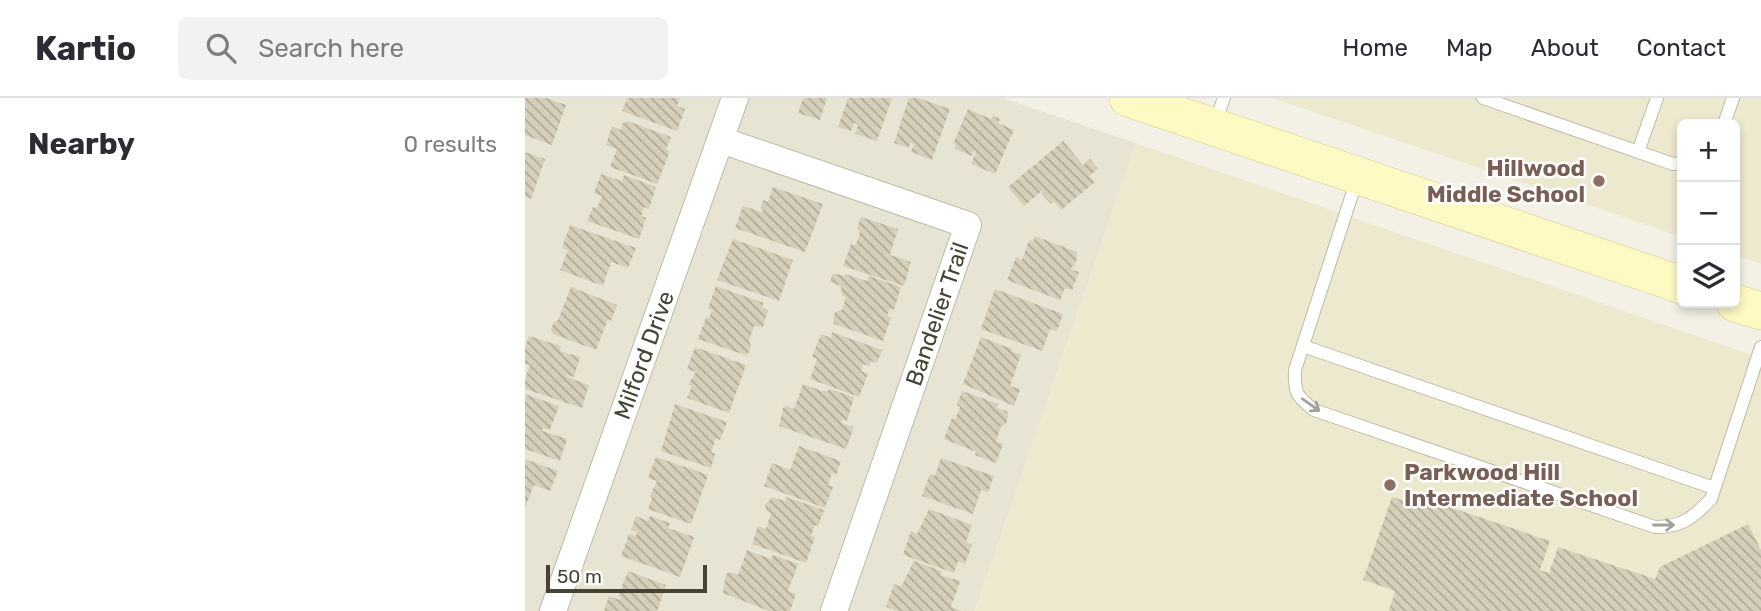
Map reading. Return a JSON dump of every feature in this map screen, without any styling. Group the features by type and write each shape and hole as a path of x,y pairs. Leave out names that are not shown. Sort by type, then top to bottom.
{"street":[{"name":"Milford Drive","path":"553,611 735,98"},
{"path":"1128,98 1219,112 1358,175 1677,283"},
{"name":"Bandelier Trail","path":"721,140 968,225 834,611"},
{"path":"1740,305 1761,312"}],"lane":[{"path":"1483,98 1677,164"},
{"path":"1638,152 1657,98"},
{"path":"1726,119 1733,98"},
{"path":"1358,175 1295,370 1294,389 1314,410 1655,527 1672,527 1696,514 1711,499 1761,347"},
{"path":"1303,346 1714,488"}],"shaded area":[{"path":"525,98 1003,98 1136,143 975,611 525,611"},
{"name":"Hillwood Middle School","path":"1273,98 1761,98 1761,264 1740,257 1740,119 1677,119 1677,235"},
{"name":"Parkwood Hill Intermediate School","path":"1136,143 1761,358 1761,611 975,611"}],"building":[{"path":"525,98 546,98 566,105 552,145 525,135"},
{"path":"627,98 680,98 677,106 685,109 677,131 622,111"},
{"path":"803,98 827,98 820,120 798,113"},
{"path":"848,98 892,98 877,141 855,134 858,125 854,123 851,131 838,127"},
{"path":"909,98 918,98 950,109 932,160 911,152 914,144 910,143 909,148 894,143"},
{"path":"968,109 991,119 993,116 1000,119 998,123 1014,130 995,174 971,164 976,151 974,150 972,156 955,149 956,145 953,144"},
{"path":"628,121 671,137 666,150 670,151 657,184 610,167 617,149 606,145 612,126 621,130 623,123"},
{"path":"1063,141 1083,165 1090,159 1098,169 1089,176 1095,182 1061,210 1054,201 1051,204 1042,194 1043,190 1024,206 1008,187"},
{"path":"525,152 545,159 531,199 525,196"},
{"path":"601,174 622,181 624,175 656,187 649,209 644,207 641,216 646,218 639,239 587,221 602,196 594,193"},
{"path":"773,187 823,204 805,252 735,228 743,206 762,212 763,200 768,202"},
{"path":"861,217 898,229 890,255 911,262 904,286 843,266 851,244 856,245"},
{"path":"570,225 636,248 628,268 611,262 603,286 560,270 568,250 562,248"},
{"path":"1035,236 1077,252 1074,267 1071,269 1079,272 1072,290 1065,288 1060,300 1007,280 1016,257 1022,260 1029,240 1033,241"},
{"path":"733,239 793,260 779,301 717,280"},
{"path":"833,273 867,281 869,276 901,287 894,310 890,308 887,316 891,318 883,341 834,324 835,312 842,310 846,297 842,296 841,286 830,282"},
{"path":"716,286 764,303 762,307 768,310 763,327 754,326 749,341 751,346 745,355 698,339 706,317 709,318 712,310 708,308"},
{"path":"571,287 617,305 611,321 608,319 596,350 553,334 551,329 558,320"},
{"path":"995,289 1063,314 1057,331 1050,329 1042,351 981,329"},
{"path":"832,332 882,350 877,363 871,361 869,366 863,364 861,371 868,374 859,397 810,379 817,359 812,357 821,334 831,338"},
{"path":"529,336 561,346 560,351 580,357 574,377 567,377 589,385 582,408 525,389 530,365 525,364 525,348"},
{"path":"981,337 1021,355 1010,386 1020,389 1014,406 963,384"},
{"path":"695,347 746,365 729,413 687,398 692,386 688,385 696,372 687,369"},
{"path":"803,384 854,397 847,421 842,419 841,423 854,427 846,449 779,426 783,408 786,406 794,409"},
{"path":"962,391 999,404 997,408 1007,411 1006,424 1001,426 996,441 1003,444 996,463 944,439 952,418 955,420 960,407 957,405"},
{"path":"525,394 559,406 550,430 543,428 542,431 567,439 560,461 525,449"},
{"path":"675,404 727,422 720,440 716,438 711,452 715,454 711,468 661,451"},
{"path":"799,446 841,461 836,475 832,473 828,485 833,487 825,508 764,486 772,463 790,470"},
{"path":"656,457 708,475 691,524 648,509 657,481 648,478"},
{"path":"941,458 994,476 988,492 981,490 973,514 922,496 930,474 935,476"},
{"path":"525,459 558,471 550,491 534,485 525,508"},
{"path":"772,497 785,501 786,497 824,510 811,536 815,537 806,563 752,544 758,526 766,529 771,513 765,506"},
{"path":"1392,497 1426,508 1429,500 1550,541 1540,570 1549,573 1558,547 1655,579 1660,567 1748,524 1761,550 1761,611 1389,611 1395,591 1363,580"},
{"path":"929,509 972,525 966,542 972,545 965,564 958,561 954,573 903,555 911,531 917,534"},
{"path":"636,516 648,521 650,516 670,523 668,528 694,537 680,577 621,556 629,534 636,536 637,532 631,530"},
{"path":"747,550 771,559 773,555 798,564 788,591 796,594 790,611 769,611 723,593 726,574 731,572 738,575"},
{"path":"914,561 942,571 940,575 960,581 951,607 961,611 897,611 886,607 894,584 901,587"},
{"path":"628,571 666,585 657,611 604,611 609,596 620,600 621,597 618,597"}],"place":[{"name":"Hillwood Middle School","path":"1599,181"},
{"name":"Parkwood Hill Intermediate School","path":"1390,485"}]}
